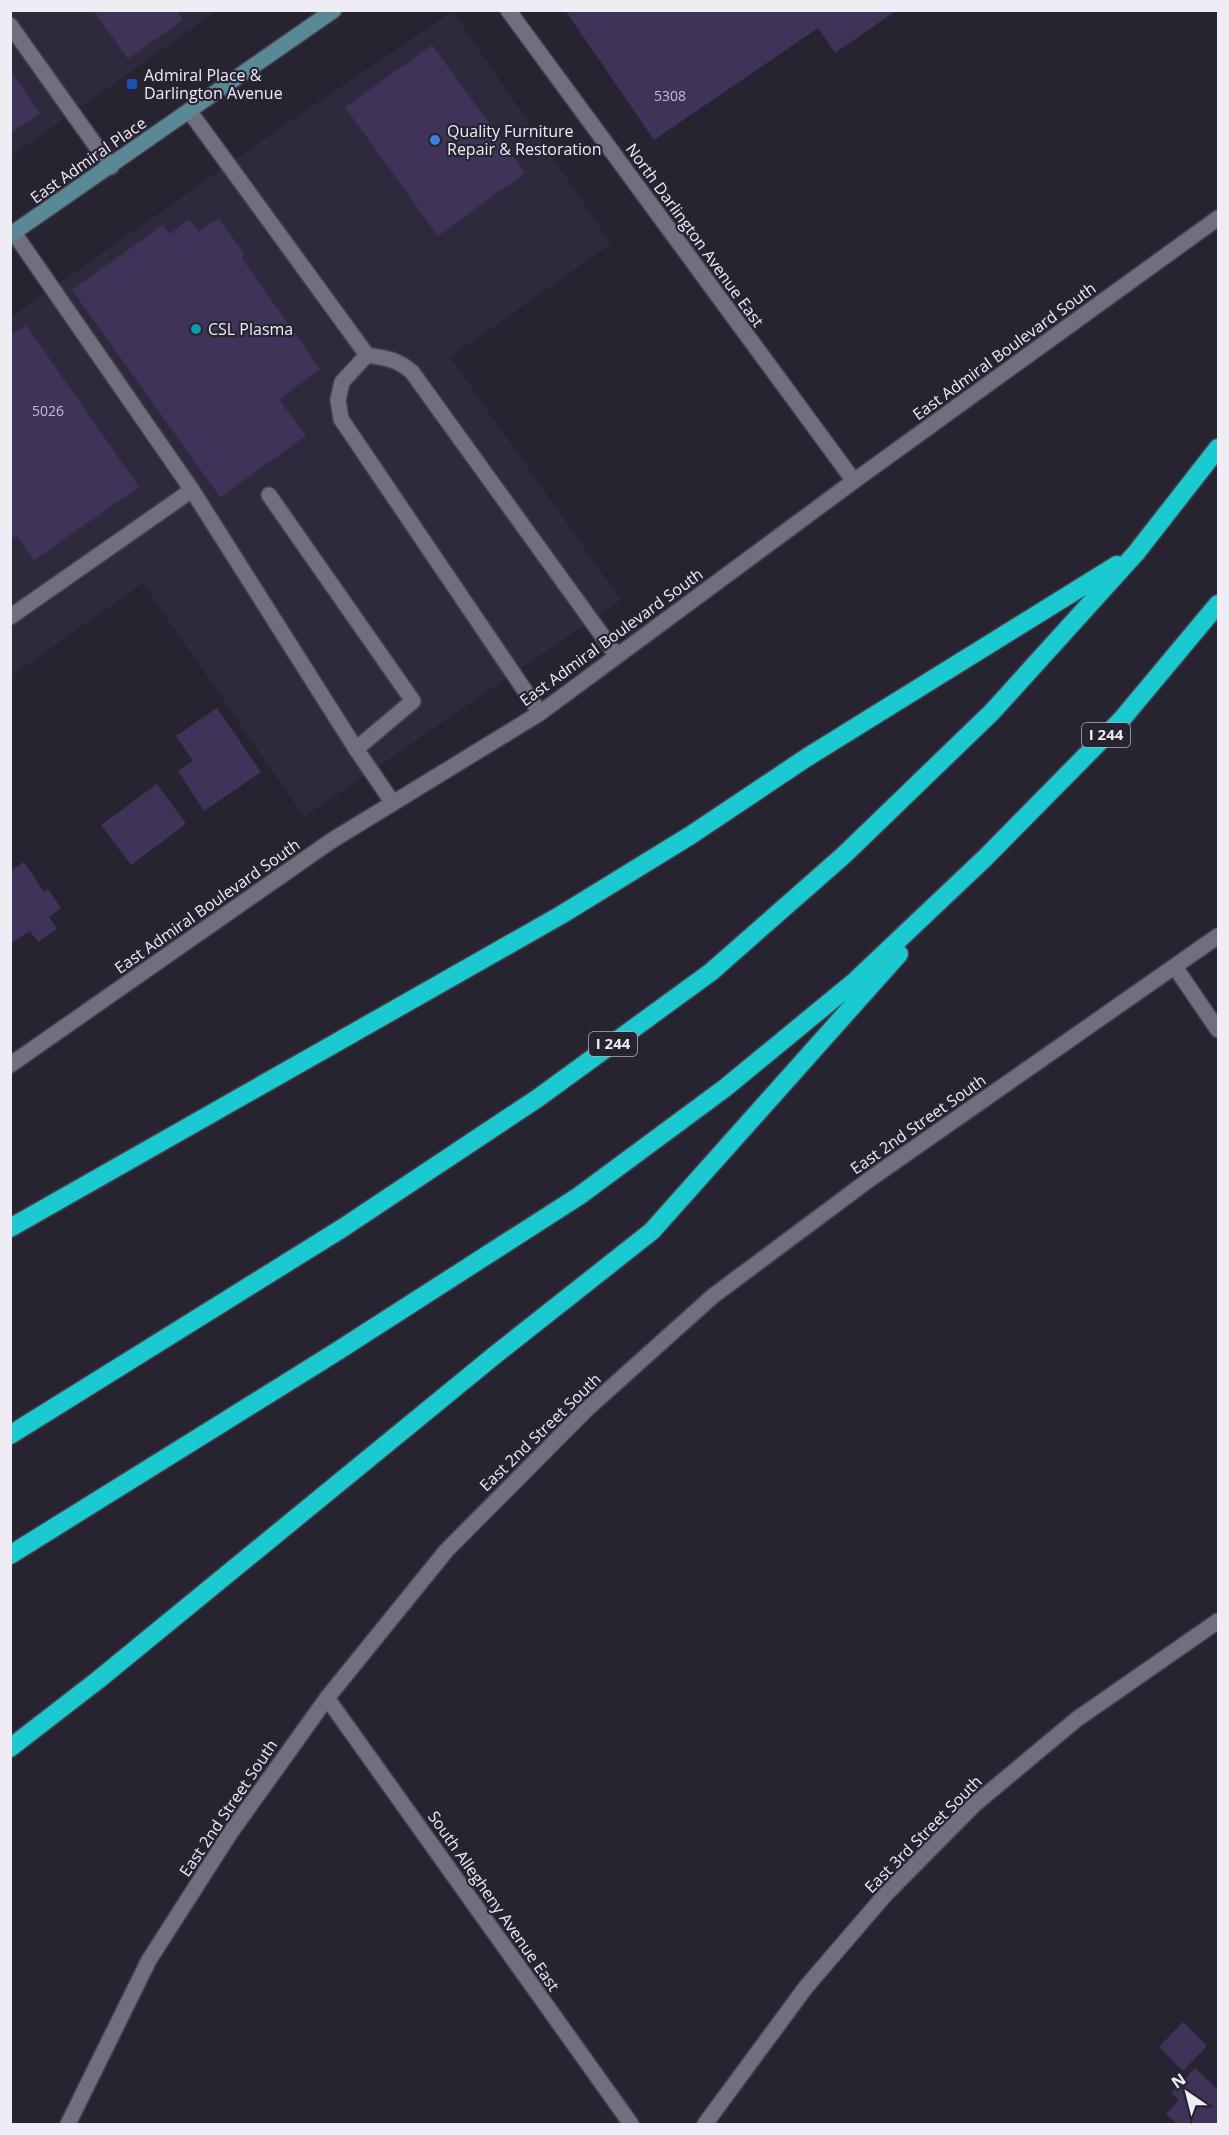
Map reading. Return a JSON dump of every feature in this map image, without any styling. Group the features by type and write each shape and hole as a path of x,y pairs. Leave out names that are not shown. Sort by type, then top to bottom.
{"highway":[{"name":"I 244","path":"10,1435 341,1229 538,1098 711,972 844,855 992,712 1136,553 1218,448"},
{"path":"10,1228 561,915 691,835 806,758 1136,553"},
{"name":"I 244","path":"10,1555 336,1352 579,1196 725,1088 854,982 985,858 1122,719 1218,604"},
{"path":"10,1748 107,1672 495,1355 652,1231 985,858"}],"main road":[{"name":"East Admiral Place","path":"12,234 334,10"}],"street":[{"name":"North Darlington Avenue East","path":"508,10 854,482"},
{"path":"10,25 111,166"},
{"path":"190,112 366,355 388,358 401,363 412,372 617,656"},
{"name":"East Admiral Boulevard South","path":"10,1065 331,841 540,713 1218,218"},
{"path":"12,234 192,490 356,749 393,803"},
{"path":"366,355 342,382 338,400 341,419 540,713"},
{"path":"10,617 192,490"},
{"path":"270,495 413,701 356,749"},
{"name":"East 2nd Street South","path":"68,2124 149,1960 231,1832 327,1698 446,1551 586,1410 713,1296 870,1179 1218,936"},
{"path":"1175,967 1218,1030"},
{"name":"East 3rd Street South","path":"705,2124 806,1987 885,1895 975,1804 1077,1719 1218,1621"},
{"name":"South Allegheny Avenue East","path":"327,1698 631,2124"}],"shaded area":[{"path":"11,11 217,11 11,156"},
{"path":"453,11 611,244 450,357 621,600 304,817 143,583 11,676 11,317 290,121"}],"building":[{"path":"93,10 176,10 183,20 128,59"},
{"path":"565,10 897,10 835,53 818,28 654,140"},
{"name":"Quality Furniture Repair & Restoration","path":"432,45 525,173 438,236 345,107"},
{"path":"10,70 40,113 10,134"},
{"name":"CSL Plasma","path":"219,218 244,254 241,257 320,369 279,399 306,436 220,497 72,290 163,225 170,234 189,219 199,232"},
{"path":"26,325 139,487 34,560 17,536 10,540 10,336"},
{"path":"217,708 261,772 204,811 178,771 193,761 176,736"},
{"path":"157,784 186,824 131,865 101,825"},
{"path":"24,862 44,892 48,889 61,908 49,917 57,929 38,942 30,931 10,944 10,871"},
{"path":"1183,2022 1207,2046 1183,2071 1159,2047"},
{"path":"1195,2068 1218,2090 1218,2124 1177,2124 1166,2114 1179,2100 1171,2093"}],"place":[{"name":"Admiral Place & Darlington Avenue","path":"132,84"},
{"name":"Quality Furniture Repair & Restoration","path":"435,140"},
{"name":"CSL Plasma","path":"196,329"}]}
